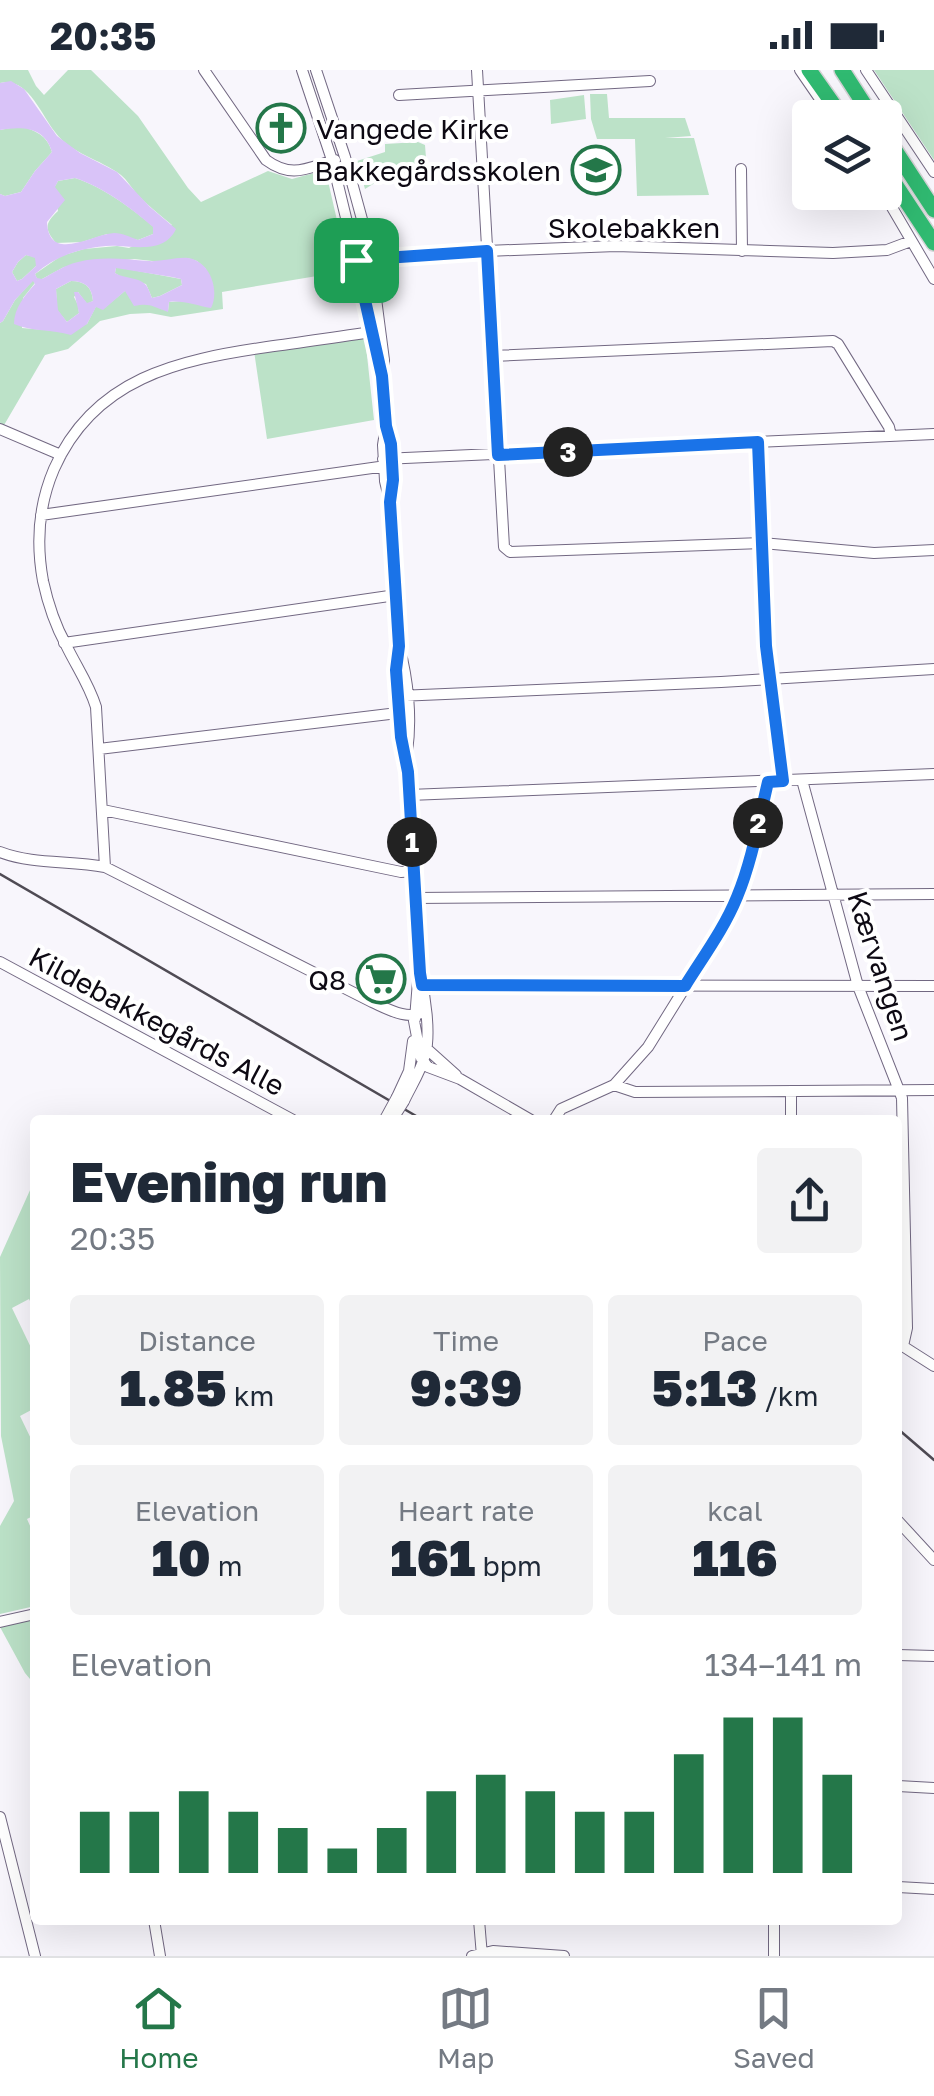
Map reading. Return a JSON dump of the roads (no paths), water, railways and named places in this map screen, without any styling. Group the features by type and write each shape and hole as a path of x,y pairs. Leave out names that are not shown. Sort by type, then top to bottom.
{"highway":[{"path":"809,70 830,100"},
{"path":"820,70 839,100"},
{"path":"842,70 861,100"},
{"path":"852,70 872,100"},
{"path":"902,147 928,187 924,195"},
{"path":"902,161 934,210"},
{"path":"902,195 934,243"}],"street":[{"path":"204,70 266,160 278,170 302,171 346,157"},
{"path":"302,70 332,160 377,331"},
{"path":"316,70 346,157 372,258 386,426 391,444 384,481 390,502 399,646 405,669 401,737 409,795 420,981 410,1071 402,1099"},
{"path":"477,70 504,547 510,552 762,543 874,552 934,550"},
{"path":"800,70 821,100"},
{"path":"866,70 934,172"},
{"path":"399,95 650,82"},
{"path":"741,169 742,251"},
{"path":"893,210 934,279"},
{"name":"Skolebakken","path":"356,260 616,246 851,252 887,250 911,241"},
{"path":"105,867 96,707 48,606 42,576 41,516 44,496 60,455 98,408 149,374 212,355 377,331"},
{"path":"493,356 833,341 891,436"},
{"path":"0,429 60,455"},
{"path":"41,516 388,463 934,434"},
{"path":"758,442 766,646 783,781"},
{"path":"64,643 396,595"},
{"path":"403,696 934,669"},
{"path":"99,749 404,712"},
{"path":"409,795 934,774"},
{"name":"Kærvangen","path":"802,780 858,986 902,1098 907,1328 902,1340"},
{"path":"557,1115 561,1109 614,1086 648,1047 725,924 738,895 768,782"},
{"path":"103,810 401,872 414,871"},
{"path":"0,852 32,861 105,867 386,1008 417,1014"},
{"path":"415,898 934,894"},
{"name":"Kildebakkegårds Alle","path":"0,962 284,1115"},
{"path":"420,981 934,986"},
{"path":"417,1014 436,1065"},
{"path":"417,1014 423,1062"},
{"path":"391,1115 427,1049"},
{"path":"423,1062 460,1078"},
{"path":"410,1071 423,1062 438,1065 522,1115"},
{"path":"402,1099 436,1065"},
{"path":"614,1086 635,1092 934,1090"},
{"path":"791,1091 791,1115"},
{"path":"902,1346 934,1358"},
{"path":"902,1346 934,1366"},
{"path":"902,1525 934,1560"},
{"path":"0,1622 30,1615"},
{"path":"902,1655 934,1656"},
{"path":"902,1786 934,1788"},
{"path":"0,1817 35,1956"},
{"path":"902,1887 934,1889"},
{"path":"155,1925 160,1956"},
{"path":"479,1925 478,1955 564,1956"},
{"path":"774,1925 774,1956"}],"tram line":[{"path":"0,874 414,1115"},
{"path":"902,1432 934,1460"}],"place":[{"name":"Vangede Kirke","path":"281,128"},
{"name":"Bakkegårdsskolen","path":"596,170"},
{"name":"Q8","path":"381,979"}]}
